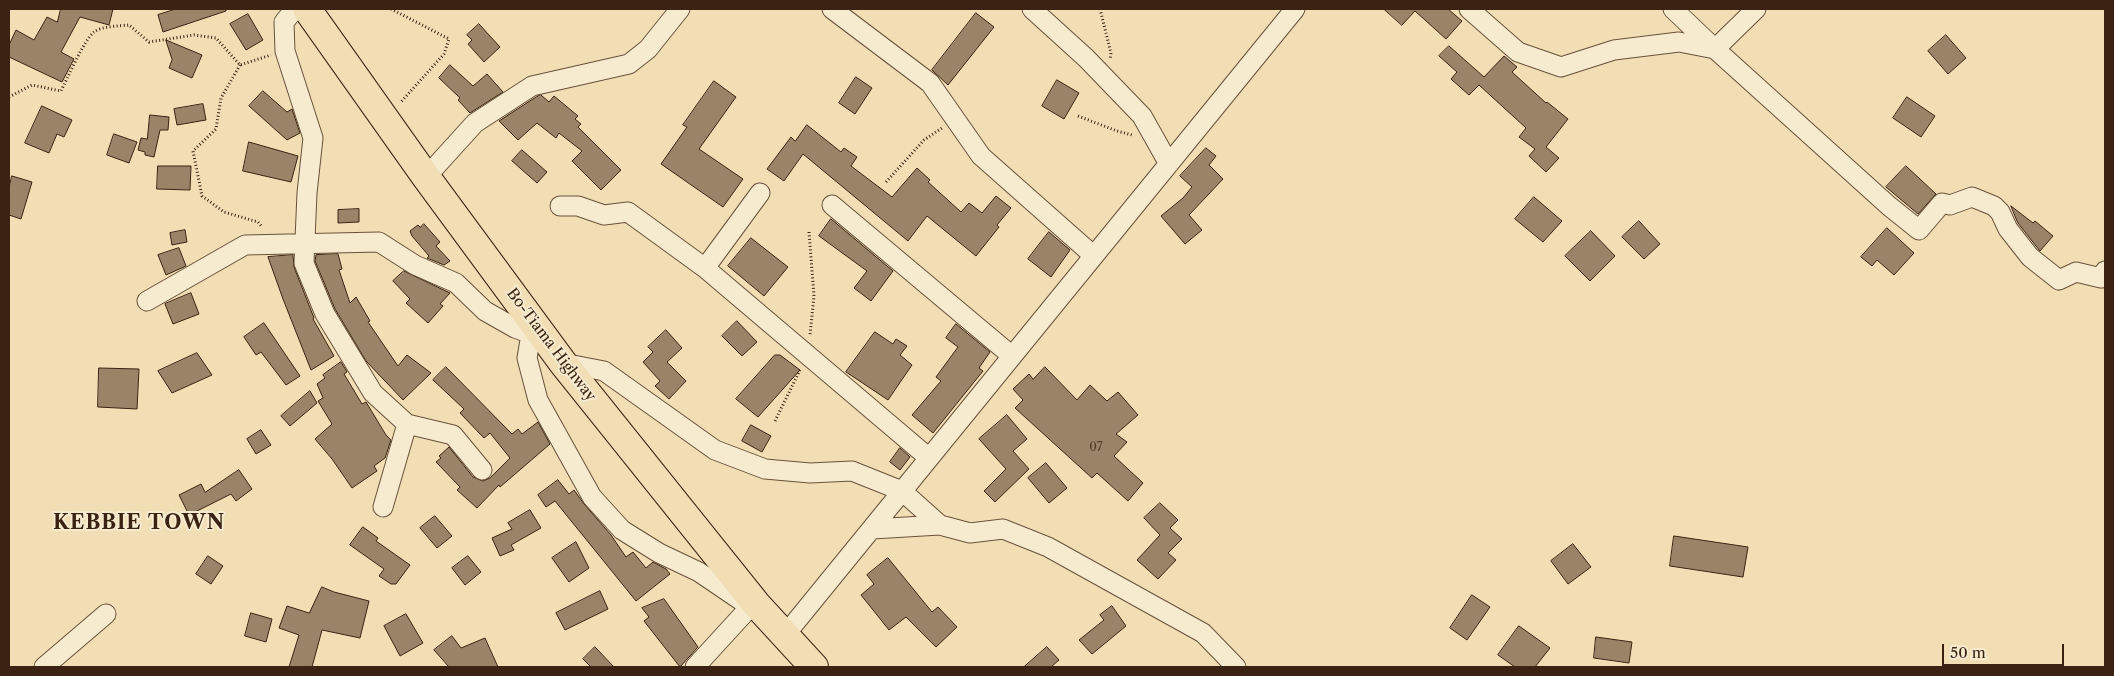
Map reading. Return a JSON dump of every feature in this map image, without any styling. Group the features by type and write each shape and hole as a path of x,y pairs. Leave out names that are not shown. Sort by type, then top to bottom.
{"highway":[{"name":"Bo-Tiama Highway","path":"308,9 533,330 564,363 753,606 785,635 814,667"}],"street":[{"path":"295,9 284,22 286,50 313,138 304,263 325,314 373,393 407,424 453,435 482,470"},
{"path":"426,177 475,123 532,86 629,64 648,49 680,9"},
{"path":"832,9 930,83 981,156 1094,256"},
{"path":"1032,9 1142,116 1169,164"},
{"path":"785,635 1295,9"},
{"path":"1469,9 1518,52 1561,68 1614,50 1661,44 1679,42 1715,49"},
{"path":"1673,9 1889,206 1919,230 1942,203 1950,205 1972,197 1994,206 2000,212 2008,229 2030,257 2059,280 2076,272 2101,278 2105,271"},
{"path":"1715,49 1756,9"},
{"path":"705,268 760,193"},
{"path":"832,205 1012,356"},
{"path":"560,206 578,206 604,215 628,212 705,268 929,458"},
{"path":"147,301 245,244 379,242 415,265 456,283 485,311 515,328 533,330 527,358 538,400 592,496 622,530 659,554 700,572 753,606 695,667"},
{"path":"564,363 604,371 715,450 765,469 810,473 852,471 902,492 940,525"},
{"path":"382,507 407,424"},
{"path":"872,529 940,525 970,534 1003,529 1048,547 1202,633 1236,667"},
{"path":"44,667 106,614"}],"path":[{"path":"386,118 444,54 449,39 391,9"},
{"path":"1100,9 1111,52 1107,80"},
{"path":"9,97 32,85 61,91 78,56 94,32 129,25 149,42 194,35 216,38 240,64"},
{"path":"278,244 258,222 224,212 202,196 193,151 216,129 221,98 240,64 286,50"},
{"path":"1078,116 1117,131 1155,140"},
{"path":"886,182 924,140 956,119"}],"building":[{"path":"61,9 113,9 109,25 80,17 61,52 74,59 62,82 9,57 9,45 16,30 34,40 47,17 57,22"},
{"path":"176,9 226,9 226,11 163,32 158,15"},
{"path":"1384,9 1448,9 1462,21 1446,39 1415,11 1402,25"},
{"path":"976,13 994,27 948,85 932,70"},
{"path":"248,14 263,40 246,50 230,24"},
{"path":"479,24 500,47 484,62 468,44 472,40 467,35"},
{"path":"1946,35 1966,58 1948,74 1928,51"},
{"path":"166,40 202,55 192,78 169,68 172,60"},
{"path":"1449,46 1484,77 1504,56 1517,67 1512,72 1546,103 1568,119 1546,147 1559,158 1546,172 1529,156 1535,149 1519,137 1526,128 1479,85 1469,95 1451,79 1457,72 1439,56"},
{"path":"450,65 473,86 487,74 503,92 470,113 458,100 460,98 439,78"},
{"path":"856,77 872,88 855,114 839,103"},
{"path":"1057,80 1079,93 1064,119 1042,106"},
{"path":"714,81 736,97 699,149 743,179 723,207 661,164 687,127 683,125"},
{"path":"263,91 287,112 292,109 300,133 287,140 249,106"},
{"path":"541,95 549,102 554,96 578,116 575,119 581,124 578,127 621,170 601,190 572,161 582,151 559,133 556,138 537,123 518,140 499,121"},
{"path":"1907,97 1935,116 1921,137 1893,118"},
{"path":"203,104 206,120 177,125 174,109"},
{"path":"42,106 72,120 64,137 57,134 49,153 25,143"},
{"path":"150,115 169,117 168,130 160,130 154,157 145,155 145,152 138,150 141,138 147,139"},
{"path":"807,125 841,152 844,148 857,157 851,166 892,197 917,168 930,180 928,182 961,212 969,203 982,213 996,196 1011,208 976,256 927,216 908,241 803,154 784,181 767,169 791,137 795,141"},
{"path":"114,134 137,142 129,163 107,155"},
{"path":"249,142 298,156 291,182 243,171"},
{"path":"1206,148 1216,156 1209,165 1223,179 1189,215 1202,230 1185,244 1161,216 1183,198 1192,187 1180,176"},
{"path":"522,150 547,172 537,183 512,161"},
{"path":"158,166 191,166 190,190 157,189"},
{"path":"1906,166 1936,194 1918,214 1886,187"},
{"path":"12,176 32,182 21,219 9,215 9,188"},
{"path":"1534,197 1562,221 1543,242 1515,219"},
{"path":"2011,206 2033,223 2035,221 2053,236 2040,251 2018,223"},
{"path":"359,209 359,222 338,223 338,210"},
{"path":"831,219 893,271 871,301 854,288 867,271 819,236"},
{"path":"1639,221 1660,244 1644,259 1622,237"},
{"path":"424,224 440,242 436,246 450,261 444,265 427,258 429,256 412,236 410,231 418,225 420,227"},
{"path":"1887,228 1914,253 1894,275 1877,260 1872,266 1861,257"},
{"path":"185,230 187,242 172,245 170,233"},
{"path":"1591,231 1615,256 1590,281 1565,256"},
{"path":"1049,232 1070,250 1051,277 1028,259"},
{"path":"751,238 788,267 764,296 728,266"},
{"path":"179,248 186,266 166,275 158,255"},
{"path":"338,254 342,269 339,270 350,303 356,297 370,321 368,322 398,366 407,355 431,373 403,400 366,361 335,309 315,261 316,255"},
{"path":"293,255 294,267 313,319 334,356 311,370 268,257"},
{"path":"404,271 450,293 440,304 443,306 428,323 406,303 410,299 393,281"},
{"path":"191,293 199,314 173,324 165,304"},
{"path":"737,321 757,342 742,356 722,336"},
{"path":"264,323 300,376 286,385 261,352 256,355 244,337"},
{"path":"956,324 990,352 979,368 983,371 933,433 912,415 941,381 936,377 958,347 946,338"},
{"path":"666,330 682,348 667,362 686,381 669,399 655,386 660,381 643,362 653,352 648,347"},
{"path":"875,332 893,344 896,339 907,346 900,355 912,365 888,400 846,372"},
{"path":"197,353 212,375 172,393 158,371"},
{"path":"775,355 780,355 800,370 758,417 736,399"},
{"path":"341,362 347,372 344,374 362,404 366,402 391,440 385,458 374,466 377,471 352,488 332,459 315,439 332,424 318,401 323,398 317,384 325,378 323,375"},
{"path":"446,367 512,434 518,429 522,434 538,422 550,444 500,487 499,485 477,508 457,490 460,487 436,462 441,458 439,456 449,447 473,477 483,481 490,478 510,458 490,433 484,438 460,413 464,409 433,380"},
{"path":"1045,367 1077,400 1090,385 1107,401 1118,392 1138,415 1116,434 1127,442 1114,456 1143,483 1128,501 1097,473 1092,478 1015,408 1023,400 1013,389 1029,374 1033,379"},
{"path":"99,368 139,369 137,409 98,407"},
{"path":"310,391 317,403 290,426 281,416"},
{"path":"1007,415 1027,439 1013,451 1029,469 995,502 984,491 1006,469 979,439"},
{"path":"751,425 771,436 762,452 742,441"},
{"path":"261,430 271,445 256,454 247,439"},
{"path":"900,448 910,457 900,470 890,462"},
{"path":"1046,463 1067,488 1049,503 1028,478"},
{"path":"239,470 252,489 236,501 231,494 189,515 179,495 201,484 205,492"},
{"path":"558,480 569,494 574,490 611,535 626,557 633,552 646,568 653,562 666,569 670,574 636,601 555,501 546,507 538,495"},
{"path":"1160,503 1178,520 1170,528 1182,539 1168,553 1176,560 1158,579 1137,560 1160,535 1144,518"},
{"path":"530,510 541,528 511,545 514,550 500,556 492,538 512,529 508,523"},
{"path":"435,516 452,536 437,548 420,528"},
{"path":"363,527 378,538 376,541 410,565 396,584 391,584 379,576 384,569 350,545"},
{"path":"1674,536 1748,547 1743,577 1670,566"},
{"path":"576,542 589,568 569,582 552,558"},
{"path":"1573,544 1591,567 1568,584 1551,561"},
{"path":"208,556 223,566 211,584 196,574"},
{"path":"468,556 481,572 465,585 452,568"},
{"path":"888,558 932,612 938,607 957,627 936,647 906,617 889,630 861,595 874,584 867,575"},
{"path":"322,587 369,601 360,638 322,630 312,667 289,667 299,635 279,628 287,606 309,613"},
{"path":"600,591 608,609 565,630 556,613"},
{"path":"1472,595 1490,607 1467,640 1450,628"},
{"path":"664,599 698,647 680,667 644,621 649,617 642,608"},
{"path":"1112,606 1126,626 1092,654 1079,640 1104,620 1100,615"},
{"path":"251,613 272,619 266,642 245,636"},
{"path":"406,614 423,643 400,656 384,626"},
{"path":"1519,626 1550,648 1535,667 1515,667 1498,655"},
{"path":"452,636 461,648 485,638 498,667 449,667 434,650"},
{"path":"1596,637 1632,642 1629,663 1594,658"},
{"path":"595,647 614,667 591,667 583,659"},
{"path":"1047,647 1059,660 1051,667 1024,667"}],"district":[{"name":"KEBBIE TOWN","path":"139,523"}]}
